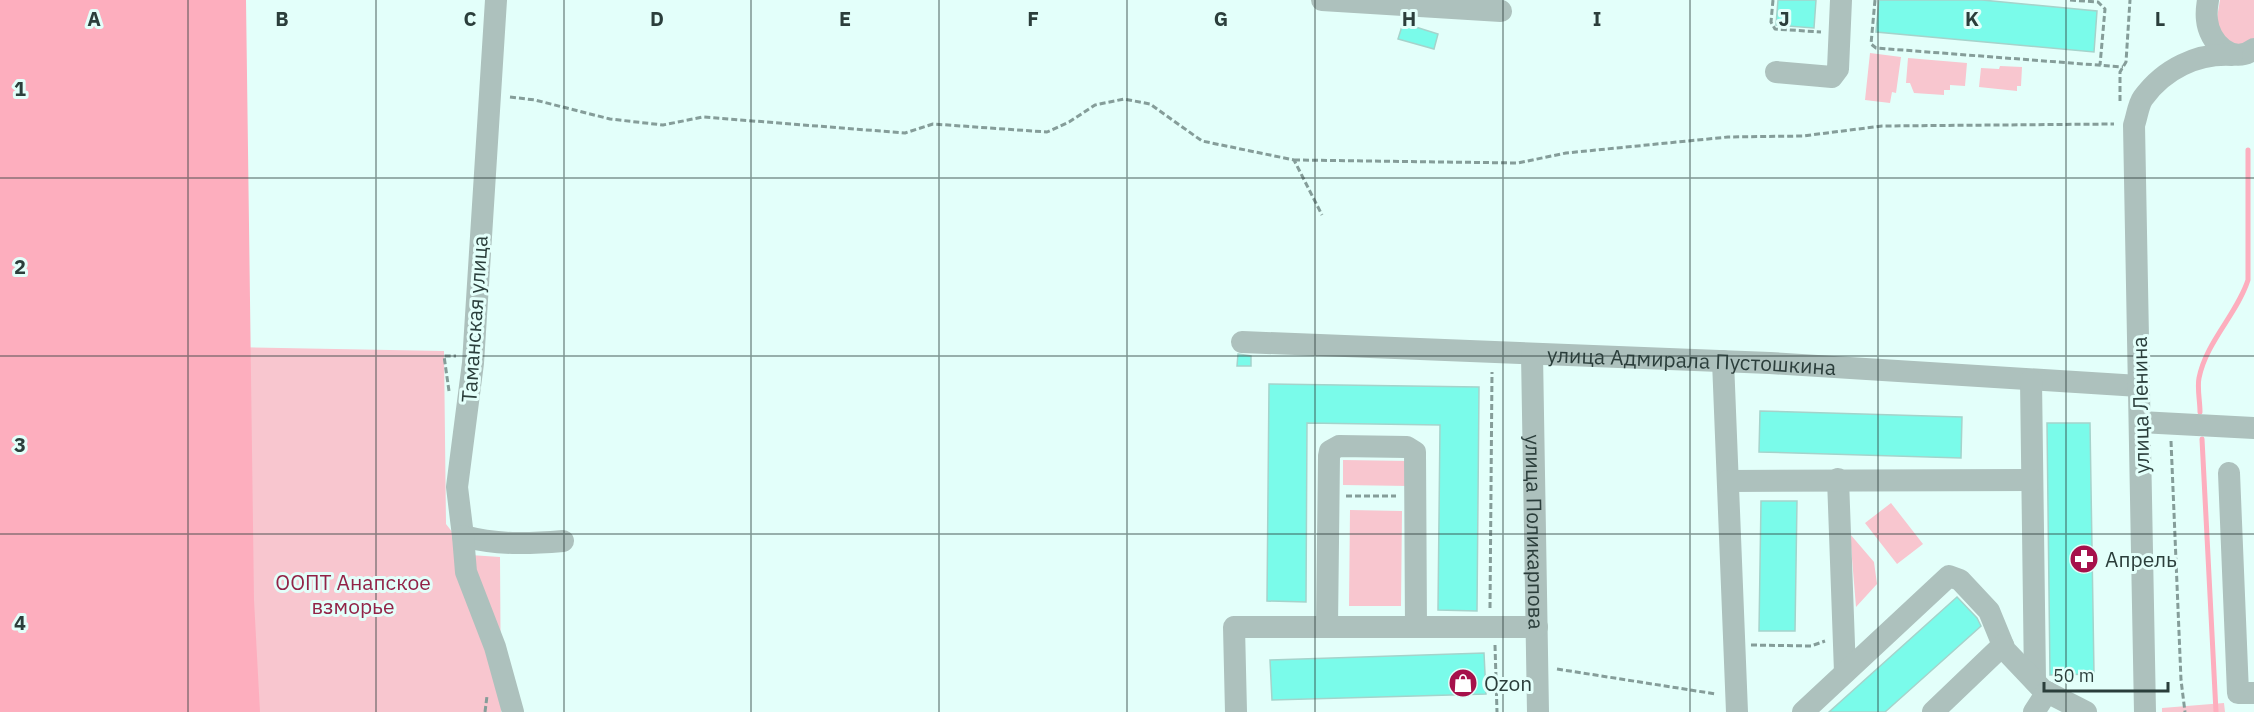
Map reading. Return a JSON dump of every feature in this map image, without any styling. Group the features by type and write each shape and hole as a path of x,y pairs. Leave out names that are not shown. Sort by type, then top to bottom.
{"street":[{"name":"Таманская улица","path":"496,0 473,363 458,486 466,572 495,647 513,712"},
{"path":"1322,0 1501,11"},
{"path":"1776,72 1832,77 1838,69 1841,0"},
{"path":"2202,8 2211,34 2219,48 2232,55"},
{"path":"2193,59 2202,42 2202,8"},
{"path":"2193,59 2213,54 2249,53 2254,49"},
{"name":"улица Ленина","path":"2145,712 2134,125 2141,100 2161,79 2193,59"},
{"name":"улица Адмирала Пустошкина","path":"1242,342 1723,362 2139,386"},
{"name":"улица Поликарпова","path":"1532,354 1538,712"},
{"path":"1723,362 1736,704"},
{"path":"2031,380 2032,480 2041,687 2034,712"},
{"path":"2140,422 2254,428"},
{"path":"1327,627 1329,456 1330,451 1339,446 1412,448 1417,458 1416,627"},
{"path":"2229,473 2238,693 2254,693"},
{"path":"1838,479 1845,672"},
{"path":"1728,481 2032,480"},
{"path":"463,536 490,543 523,544 563,541"},
{"path":"1803,712 1949,576 1960,580 1994,616 2003,645 2041,687 2086,712"},
{"path":"1236,712 1234,627 1537,627"},
{"path":"1933,712 2003,645"}],"path":[{"path":"1773,0 1771,22 1776,29 1820,33 1825,26"},
{"path":"1875,0 1871,44 1876,48 2123,67"},
{"path":"2070,0 2098,2 2105,9 2100,65"},
{"path":"490,95 535,100 610,119 663,124 703,117 905,133 933,124 1047,132 1069,122 1095,105 1124,99 1150,104 1202,141 1294,160 1379,164 1518,163 1577,152 1728,137 1803,136 1882,126 2120,124"},
{"path":"1294,160 1322,215"},
{"path":"1492,352 1492,627 1497,712"},
{"path":"2170,424 2181,680 2185,712"},
{"path":"1329,496 1417,497"},
{"path":"1734,645 1811,646 1843,634"},
{"path":"1538,666 1736,704"}],"green space":[{"path":"2220,0 2254,0 2254,38 2240,46 2219,36 2217,18"},
{"path":"1870,53 1901,57 1896,93 1892,92 1890,103 1865,100"},
{"path":"1908,58 1967,63 1965,86 1950,85 1950,90 1944,90 1944,95 1914,93 1910,83 1906,83"},
{"path":"2000,66 2022,67 2021,86 2017,86 2017,91 1979,87 1981,68 1999,69"},
{"name":"ООПТ Анапское взморье","path":"232,347 444,351 446,524 470,555 500,557 501,712 239,712"},
{"path":"1343,460 1410,461 1409,486 1343,485"},
{"path":"1891,503 1923,544 1897,564 1865,523"},
{"path":"1350,510 1402,511 1401,606 1349,606"},
{"path":"1850,534 1874,562 1877,584 1856,607"},
{"path":"2224,703 2225,712 2162,712 2162,708"}],"shaded area":[{"path":"0,0 246,0 254,600 260,712 0,712"}],"building":[{"path":"1778,0 1816,0 1814,28 1776,25"},
{"path":"1879,0 1982,0 2097,11 2094,52 1876,32"},
{"path":"1403,23 1438,34 1434,49 1398,39"},
{"path":"1238,354 1251,356 1251,366 1237,366"},
{"path":"1269,384 1479,387 1477,611 1438,610 1440,425 1307,423 1306,602 1267,601"},
{"path":"1760,411 1962,417 1961,458 1759,452"},
{"path":"2047,423 2090,423 2094,674 2050,675"},
{"path":"1761,501 1797,501 1795,631 1759,631"},
{"path":"1957,597 1977,618 1981,626 1951,653 1885,712 1829,712"},
{"path":"1484,653 1486,694 1272,700 1270,660"}],"waterway":[{"path":"2200,412 2198,382 2203,365 2208,352 2237,305 2248,280 2248,150"},
{"path":"2202,439 2216,712"}],"place":[{"name":"Апрель","path":"2084,559"},
{"name":"Ozon","path":"1463,683"}]}
